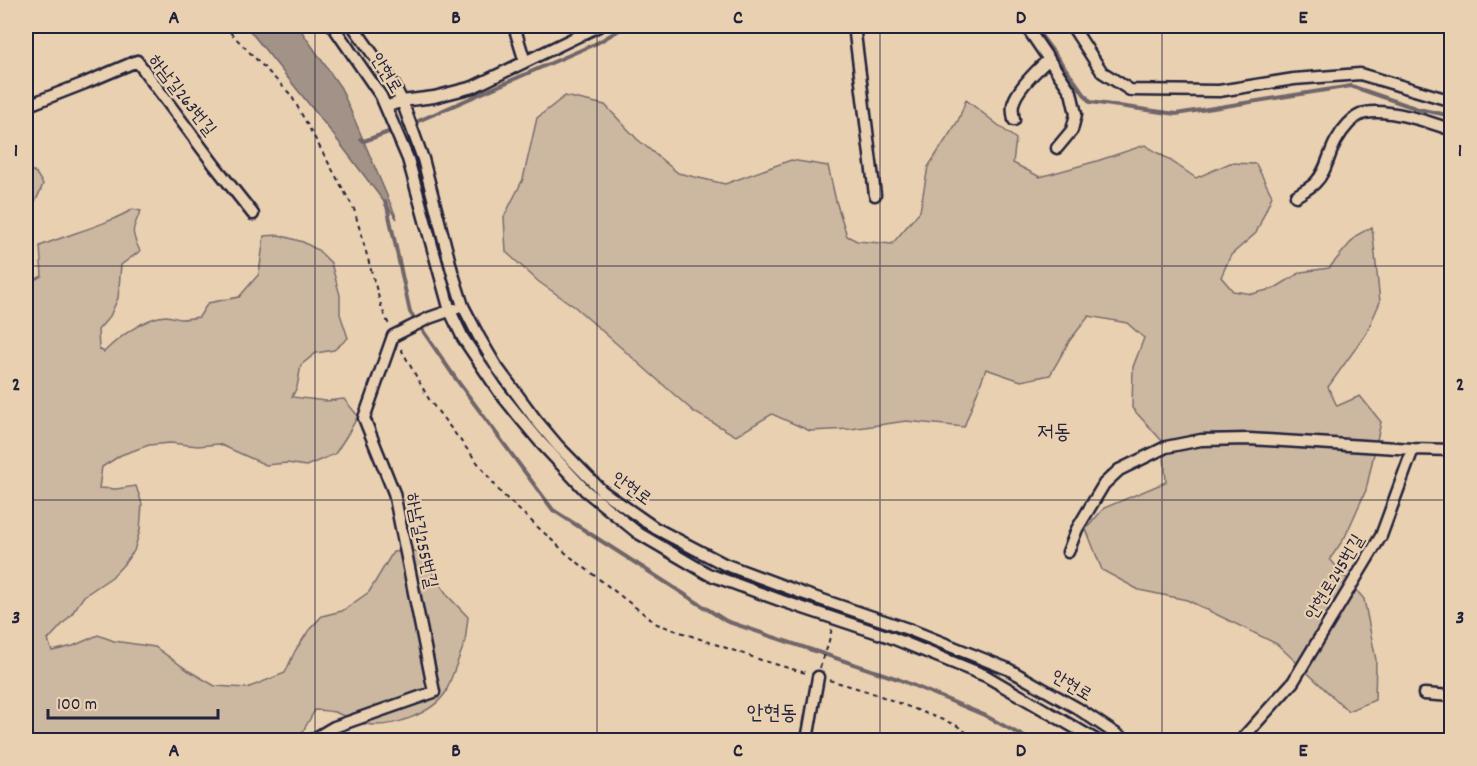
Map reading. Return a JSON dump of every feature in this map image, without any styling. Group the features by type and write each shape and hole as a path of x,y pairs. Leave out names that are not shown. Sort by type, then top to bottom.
{"street":[{"name":"안현로","path":"333,26 381,96 401,142 408,159 450,311 463,338 500,393 542,444 586,491 638,533 708,574 890,637 986,676 1096,741"},
{"name":"안현로","path":"352,26 393,83 402,101 423,159 463,306 479,338 514,392 558,446 602,491 655,528 724,564 908,629 1008,669 1077,708 1125,741"},
{"path":"514,26 525,62"},
{"path":"386,107 402,101 434,97 473,87 599,26"},
{"path":"854,26 875,195"},
{"path":"1026,26 1071,92 1076,114 1072,130 1057,148"},
{"path":"1072,26 1102,72 1130,90 1219,91 1294,79 1360,74 1452,101"},
{"path":"1014,120 1012,105 1018,94 1032,75 1049,59"},
{"name":"하남길263번길","path":"26,106 137,60 253,214"},
{"path":"1296,196 1315,183 1322,174 1336,141 1345,128 1355,118 1365,113 1398,114 1452,130"},
{"name":"하남길255번길","path":"312,741 334,727 434,692 394,493 364,418 393,336 429,318 463,306"},
{"path":"1068,552 1077,529 1104,484 1119,470 1167,447 1201,440 1249,439 1452,450"},
{"name":"안현로245번길","path":"1241,741 1293,682 1381,536 1413,449"},
{"path":"807,741 818,675"},
{"path":"1424,694 1452,696"}],"path":[{"path":"818,675 834,619"}],"shaded area":[{"path":"246,26 298,26 341,88 397,219 329,129"},
{"path":"565,96 605,105 637,139 678,173 725,184 791,160 828,166 847,236 857,241 892,244 920,211 928,167 958,121 966,100 1016,139 1013,163 1040,177 1145,145 1196,178 1230,163 1256,164 1272,196 1256,233 1231,255 1221,277 1233,291 1252,294 1275,288 1301,272 1329,268 1357,235 1372,227 1380,302 1366,334 1328,387 1337,406 1360,396 1381,422 1366,490 1345,537 1330,559 1364,599 1376,660 1375,700 1348,711 1277,644 1187,600 1139,590 1102,570 1086,529 1104,508 1166,482 1163,442 1132,408 1133,367 1144,338 1127,323 1089,316 1070,340 1050,375 1021,381 986,369 964,427 906,421 851,429 810,431 772,414 736,436 694,412 575,307 539,282 506,252 504,217 523,179 537,118"},
{"path":"26,167 36,173 43,184 35,202 26,210"},
{"path":"133,209 141,211 133,231 140,251 121,265 118,298 110,316 98,330 99,349 104,352 124,335 149,320 166,316 180,319 199,317 208,303 239,297 259,274 264,236 279,235 303,242 318,250 331,263 340,295 340,314 348,338 334,350 316,353 301,365 297,387 292,397 326,401 344,399 358,416 335,454 306,466 287,463 266,465 219,444 198,446 170,443 149,445 121,455 102,467 99,488 116,489 136,486 142,504 140,530 134,551 124,564 112,577 84,596 71,615 48,640 52,651 73,646 98,635 114,641 155,647 215,686 247,688 285,673 295,651 309,630 322,616 342,611 369,592 393,552 418,551 448,596 468,617 465,642 446,692 440,700 421,713 398,722 375,725 361,723 334,712 315,710 298,740 26,740 26,280 30,282 42,276 40,246 99,225"}],"waterway":[{"path":"361,139 364,141 416,122 597,43 626,26"},
{"path":"1034,26 1090,102 1176,114 1351,86 1418,109 1452,116"},
{"path":"385,202 410,312 456,379 553,510 726,621 898,679 984,715 1030,740"}],"district":[{"name":"저동","path":"1054,434"},
{"name":"안현동","path":"772,715"}]}
